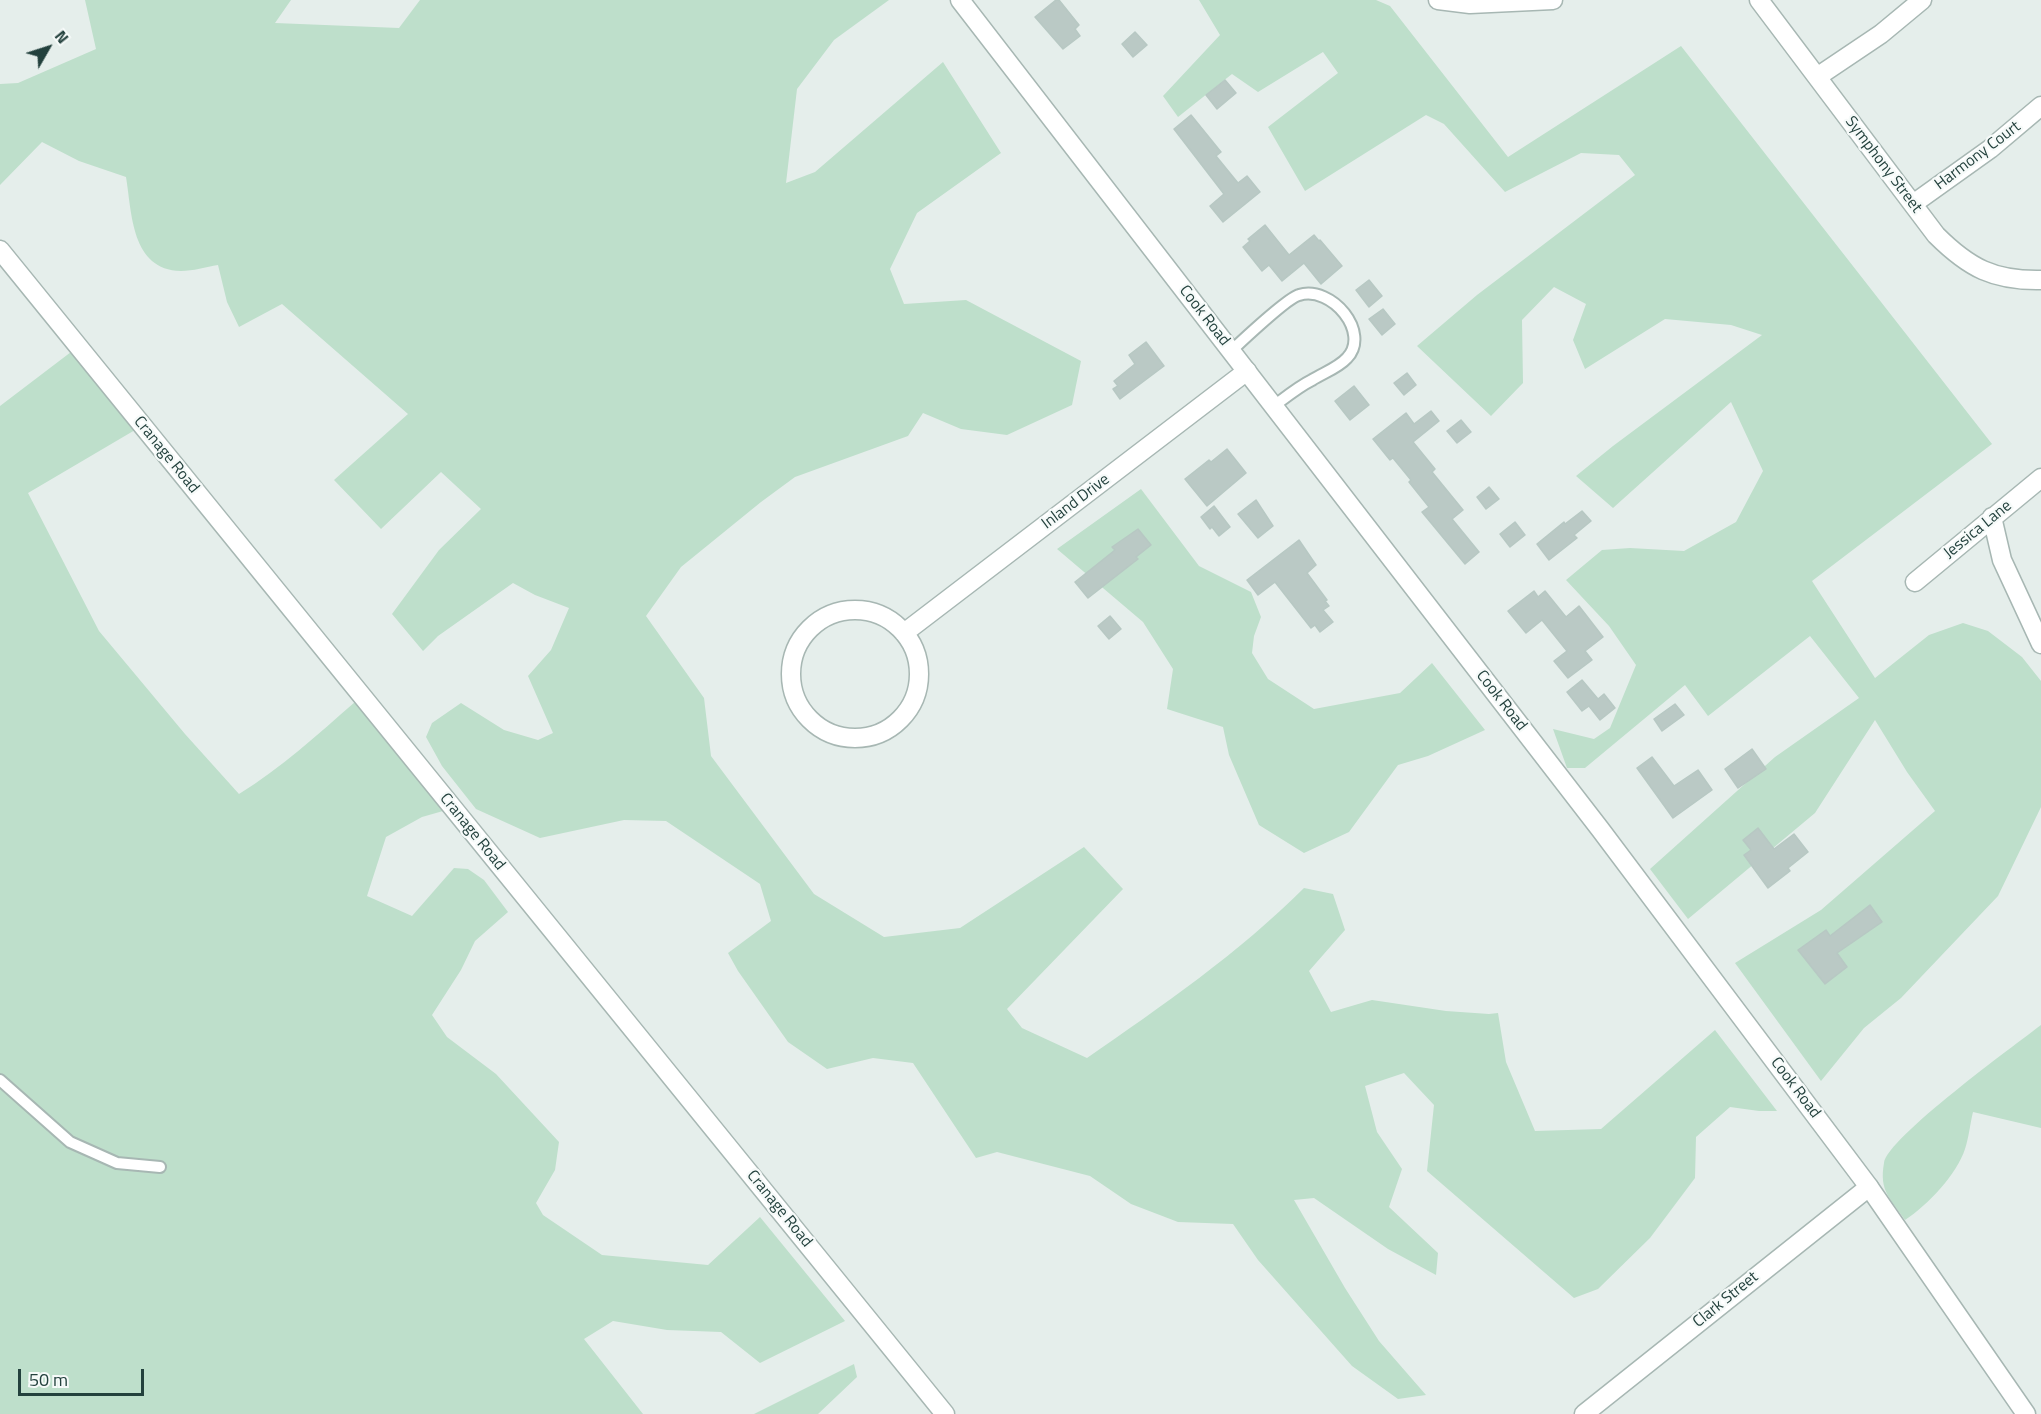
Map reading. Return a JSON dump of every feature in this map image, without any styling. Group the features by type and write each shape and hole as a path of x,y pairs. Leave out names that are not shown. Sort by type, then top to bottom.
{"street":[{"name":"Cook Road","path":"960,0 1600,829 1869,1187 2026,1414"},
{"path":"1438,0 1470,4 1553,0"},
{"name":"Symphony Street","path":"1759,0 1936,235 1964,261 1981,270 1998,276 2041,280"},
{"path":"1817,77 1881,34 1922,0"},
{"name":"Harmony Court","path":"1914,204 1990,149 2041,106"},
{"name":"Cranage Road","path":"0,250 945,1414"},
{"name":"Inland Drive","path":"904,633 1247,371"},
{"name":"Jessica Lane","path":"1915,582 2041,478"},
{"path":"1992,517 2002,560 2041,644"},
{"path":"850,609 866,610 888,618 904,633 915,651 920,673 910,707 896,724 863,738 841,737 812,722 798,704 793,690 791,668 793,655 803,635 828,615 850,609"},
{"name":"Clark Street","path":"1584,1414 1869,1187"}],"lane":[{"path":"1231,351 1297,295 1315,293 1341,308 1350,323 1354,340 1352,352 1339,365 1311,380 1274,406"},
{"path":"0,1080 70,1142 117,1163 160,1167"}],"green space":[{"path":"85,0 291,0 275,23 399,28 420,0 889,0 834,40 797,89 786,183 815,172 943,62 1001,153 917,213 890,269 904,304 966,300 1081,361 1072,405 1007,435 961,429 923,413 908,436 795,477 681,567 646,616 704,698 711,756 814,894 884,937 960,928 1084,847 1123,889 1007,1009 1022,1028 1087,1058 1227,957 1304,888 1333,894 1345,930 1309,971 1331,1012 1372,1000 1446,1011 1498,1013 1506,1062 1535,1131 1601,1129 1715,1030 1777,1111 1730,1107 1696,1137 1695,1178 1650,1238 1598,1289 1574,1298 1427,1171 1434,1105 1404,1073 1365,1086 1377,1132 1402,1169 1389,1207 1438,1253 1436,1275 1388,1249 1314,1198 1294,1200 1379,1341 1426,1395 1398,1399 1352,1366 1258,1260 1233,1224 1178,1222 1131,1204 1090,1176 997,1152 976,1158 913,1063 873,1058 827,1069 788,1042 728,953 771,921 760,884 666,821 624,820 540,838 476,809 442,766 426,737 432,723 461,703 504,730 538,740 553,733 528,676 551,650 569,608 535,595 513,583 438,636 423,651 392,614 439,550 481,509 441,472 381,529 334,480 408,414 282,304 239,327 227,302 218,265 181,271 165,268 152,261 143,250 137,237 126,177 79,161 42,142 0,185 0,84 18,83 96,49"},
{"path":"1199,0 1376,0 1390,6 1508,157 1681,46 1992,444 1812,581 1875,678 1929,635 1963,623 1988,631 2022,657 2041,681 2041,807 1998,896 1901,998 1864,1028 1821,1081 1735,963 1821,910 1935,811 1907,772 1875,720 1815,813 1688,919 1650,869 1775,757 1859,698 1810,636 1708,716 1685,685 1585,768 1567,768 1553,729 1594,739 1610,728 1636,665 1609,626 1566,580 1602,550 1630,548 1684,551 1736,522 1763,471 1731,402 1613,508 1576,476 1762,335 1731,325 1665,319 1585,369 1573,340 1586,304 1554,287 1522,320 1523,383 1491,416 1417,346 1477,295 1635,175 1619,155 1581,153 1505,192 1444,124 1426,115 1305,191 1268,127 1338,73 1323,52 1258,92 1232,74 1178,117 1163,96 1220,35"},
{"path":"71,352 135,430 28,493 99,631 185,734 239,794 313,739 355,702 443,811 422,817 386,837 367,896 412,916 454,868 468,869 484,880 508,912 475,941 461,970 432,1015 447,1037 496,1074 559,1142 555,1170 536,1203 543,1215 602,1255 708,1265 760,1217 845,1321 760,1363 721,1332 667,1330 613,1321 584,1339 643,1414 0,1414 0,406"},
{"path":"1141,489 1199,566 1251,592 1261,617 1254,636 1252,653 1268,679 1314,709 1400,693 1432,663 1485,730 1428,756 1398,765 1349,832 1304,853 1259,825 1229,755 1223,727 1167,709 1173,669 1143,622 1057,549"},
{"path":"2041,1025 2041,1128 1973,1112 1968,1140 1955,1169 1932,1198 1905,1220 1884,1188 1884,1163 1891,1151 1928,1114"},
{"path":"854,1364 857,1377 818,1414 754,1414"}],"building":[{"path":"1059,0 1079,25 1075,29 1080,36 1063,49 1035,17"},
{"path":"1135,32 1147,45 1133,57 1122,44"},
{"path":"1225,80 1236,93 1217,109 1206,95"},
{"path":"1191,115 1221,152 1216,156 1238,183 1247,176 1260,192 1223,222 1210,206 1224,194 1174,129"},
{"path":"1265,225 1289,255 1314,235 1342,266 1321,284 1304,263 1282,281 1269,265 1262,271 1243,247 1250,241 1248,239"},
{"path":"1369,280 1382,296 1369,307 1356,290"},
{"path":"1383,309 1395,324 1382,335 1369,319"},
{"path":"1146,342 1164,366 1120,399 1113,389 1118,386 1114,381 1135,364 1129,355"},
{"path":"1407,373 1416,385 1404,395 1394,383"},
{"path":"1354,386 1369,405 1350,420 1335,401"},
{"path":"1431,411 1439,421 1413,442 1435,469 1432,472 1463,510 1452,519 1479,552 1465,564 1422,512 1429,507 1409,482 1411,480 1393,458 1390,460 1373,439 1406,413 1414,424"},
{"path":"1461,420 1471,432 1457,443 1447,431"},
{"path":"1227,449 1246,473 1207,506 1185,479"},
{"path":"1489,487 1499,499 1486,509 1477,497"},
{"path":"1256,500 1273,526 1258,538 1238,514"},
{"path":"1214,506 1230,527 1219,536 1201,517"},
{"path":"1582,511 1591,521 1574,535 1577,538 1549,560 1537,544"},
{"path":"1515,522 1525,535 1510,547 1500,534"},
{"path":"1138,529 1151,545 1136,557 1138,559 1088,598 1075,582 1115,550 1112,547"},
{"path":"1299,540 1316,565 1307,573 1327,600 1325,601 1329,606 1323,610 1333,622 1320,632 1315,625 1311,628 1275,582 1258,595 1247,580"},
{"path":"1534,591 1538,597 1545,591 1566,617 1579,606 1603,637 1585,651 1592,660 1568,678 1554,661 1567,651 1542,620 1526,633 1508,611"},
{"path":"1110,616 1121,629 1109,639 1098,626"},
{"path":"1582,680 1598,699 1604,694 1615,708 1600,720 1589,706 1582,711 1567,692"},
{"path":"1675,704 1684,715 1662,731 1654,719"},
{"path":"1752,749 1766,769 1738,788 1725,769"},
{"path":"1652,757 1674,786 1698,770 1712,790 1673,818 1637,768"},
{"path":"1758,828 1774,849 1794,834 1808,852 1788,868 1790,871 1768,888 1744,855 1751,850 1743,840"},
{"path":"1870,905 1882,922 1837,953 1847,967 1825,984 1798,950 1826,930 1830,936"}]}
